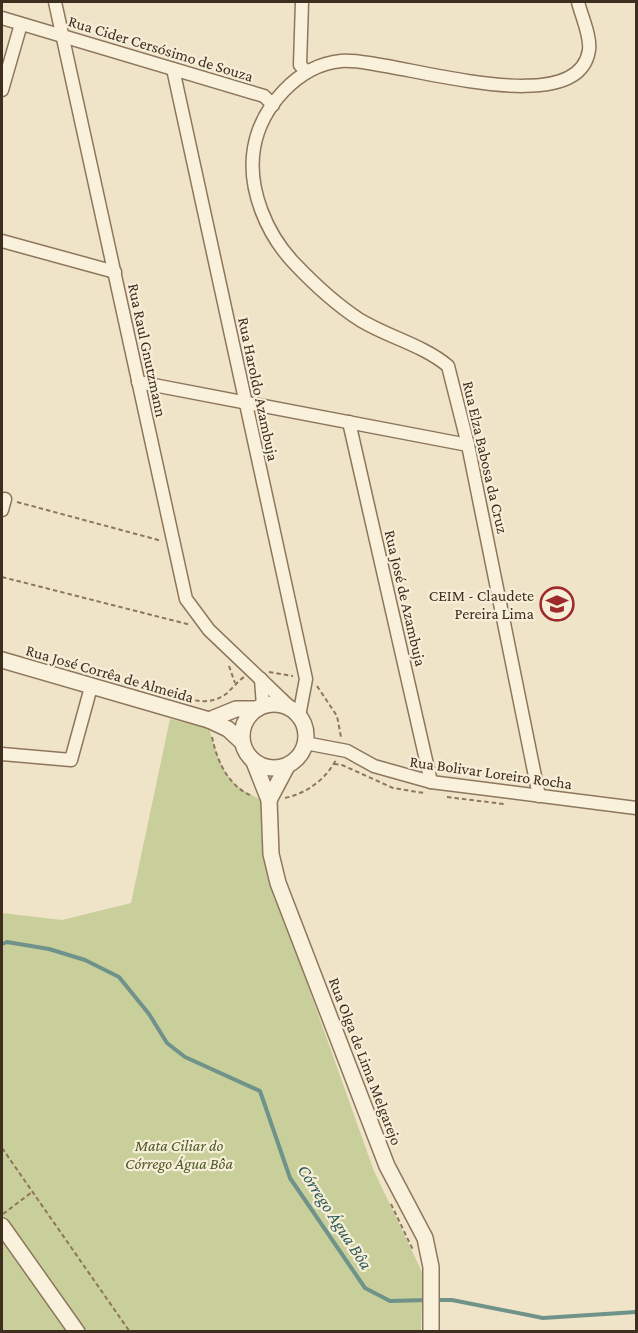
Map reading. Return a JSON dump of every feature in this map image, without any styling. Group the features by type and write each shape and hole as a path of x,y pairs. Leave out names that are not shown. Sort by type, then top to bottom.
{"street":[{"name":"Rua Raul Gnutzmann","path":"56,2 186,599 210,630 296,714"},
{"path":"302,2 300,65 307,72"},
{"name":"Rua Elza Babosa da Cruz","path":"539,796 468,445 448,366 361,321 295,264 275,238 258,197 252,159 259,130 273,105 288,87 307,72 324,64 351,61 517,88 559,82 571,77 584,64 590,46 578,2"},
{"name":"Rua Cider Cersósimo de Souza","path":"2,18 264,96 273,105"},
{"path":"2,90 21,24"},
{"name":"Rua Haroldo Azambuja","path":"173,69 306,679 296,714"},
{"path":"2,244 115,273"},
{"path":"138,382 468,445"},
{"name":"Rua José de Azambuja","path":"349,422 431,782"},
{"name":"Rua José Corrêa de Almeida","path":"2,660 209,720 228,729 242,742"},
{"path":"258,676 260,707 244,723 242,742 254,762 270,768 287,766"},
{"path":"2,753 71,760 92,687"},
{"path":"209,720 236,709 280,705 296,714 305,729 305,743 301,753 287,766 269,801"},
{"name":"Rua Bolivar Loreiro Rocha","path":"305,743 347,751 374,766 431,782 636,808"},
{"name":"Rua Olga de Lima Melgarejo","path":"254,762 269,801 271,854 278,883 387,1166 425,1238 431,1267 431,1326"},
{"path":"2,1226 77,1332"}],"path":[{"path":"3,505 174,544"},
{"path":"2,577 210,630"},
{"path":"158,690 202,702 214,701 227,693 235,683 258,676"},
{"path":"269,801 306,791 320,781 333,764"},
{"path":"2,1148 130,1332"},
{"path":"2,1215 32,1192"}],"green space":[{"name":"Mata Ciliar do Córrego Água Bôa","path":"170,719 209,728 221,763 232,780 240,788 263,800 287,927 374,1171 423,1274 421,1331 2,1332 2,913 62,920 131,903"}],"waterway":[{"name":"Córrego Água Bôa","path":"2,944 7,942 49,949 85,960 119,977 149,1014 167,1043 185,1057 260,1091 290,1178 365,1288 390,1301 428,1300"},
{"name":"Córrego Água Bôa","path":"435,1300 452,1300 543,1318 636,1312"}],"place":[{"name":"CEIM - Claudete Pereira Lima","path":"557,604"}]}
